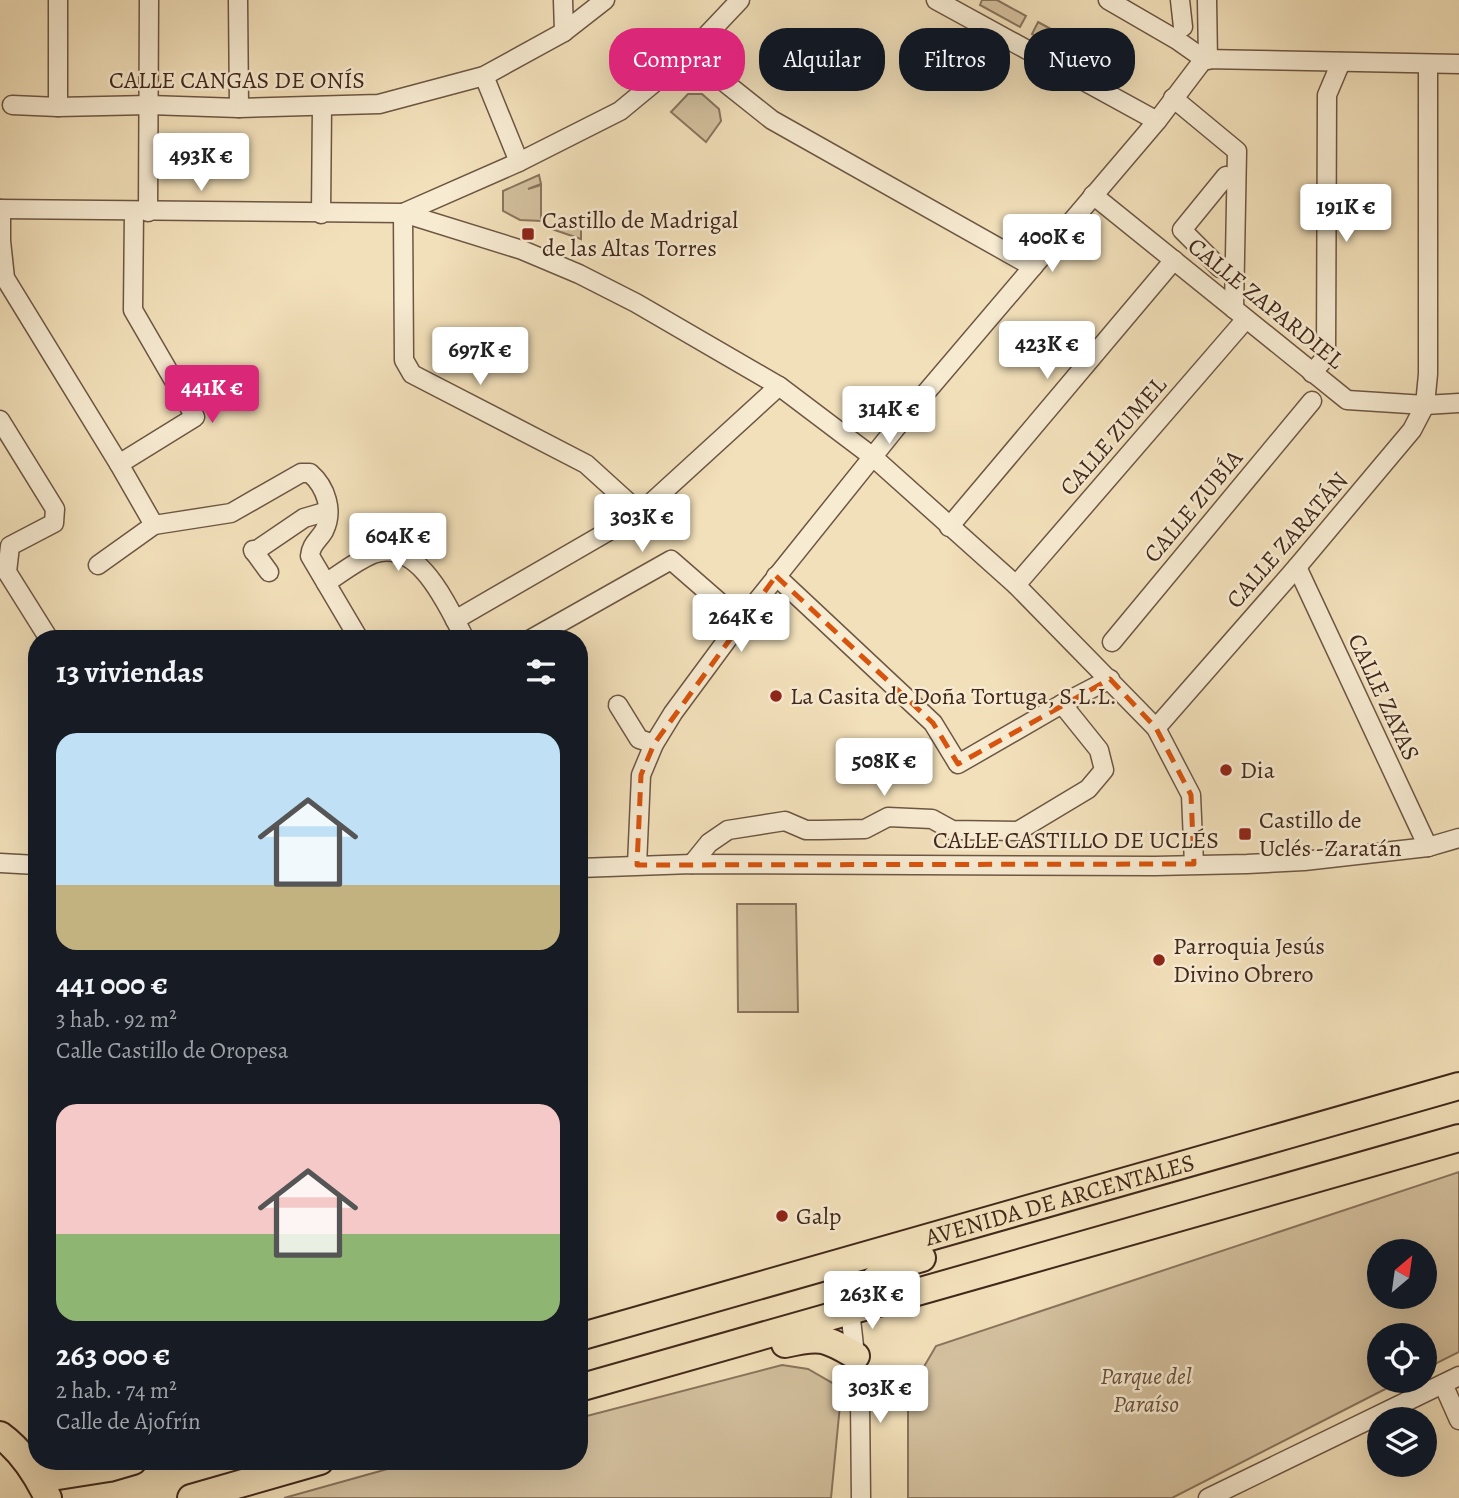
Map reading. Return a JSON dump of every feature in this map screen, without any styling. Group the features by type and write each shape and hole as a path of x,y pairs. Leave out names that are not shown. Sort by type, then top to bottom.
{"main road":[{"name":"AVENIDA DE ARCENTALES","path":"588,1335 1459,1086"},
{"name":"AVENIDA DE ARCENTALES","path":"588,1385 1459,1138"},
{"path":"850,1310 868,1283 893,1266 1040,1224 1088,1206 1115,1185"},
{"path":"686,1357 705,1366 812,1338 836,1344 856,1356"},
{"path":"0,1435 28,1463"},
{"path":"32,1470 43,1488 102,1470"},
{"path":"191,1498 289,1470"}],"street":[{"path":"58,0 58,107"},
{"path":"119,464 195,417 133,310 149,105 149,0"},
{"path":"238,0 239,108"},
{"path":"564,0 564,32"},
{"name":"CALLE CANGAS DE ONÍS","path":"12,105 239,108 379,104 484,76 564,32 605,0"},
{"path":"714,28 740,0"},
{"path":"936,0 1157,121"},
{"path":"1180,0 1183,27"},
{"path":"637,865 641,775 654,744 673,713 776,576 873,457 1206,60 1207,0"},
{"path":"1117,2 1206,60 1459,64"},
{"path":"1312,373 1326,356 1327,96 1341,62"},
{"path":"1427,64 1428,374 1425,405 1459,403"},
{"path":"484,76 519,162"},
{"path":"403,213 519,162 620,111 644,91"},
{"path":"736,91 772,120 1033,267"},
{"path":"1173,98 1237,151 1240,314"},
{"path":"321,214 323,106"},
{"path":"1220,268 1182,230 1226,176"},
{"name":"CALLE ZAPARDIEL","path":"1093,195 1347,400 1425,405"},
{"path":"154,524 5,278 1,209 403,213 509,246 579,274 636,303 779,386 873,457 1016,585 1156,728 1191,795 1194,864"},
{"path":"403,213 404,360 412,374 586,464 640,513"},
{"path":"949,527 1174,260"},
{"name":"CALLE ZUMEL","path":"1016,585 1240,314"},
{"path":"455,620 640,513 779,386"},
{"name":"CALLE ZUBÍA","path":"1112,642 1312,401"},
{"name":"CALLE ZARATÁN","path":"1156,728 1412,430 1425,405"},
{"path":"0,420 55,509 54,523 10,546 7,572 43,630"},
{"path":"98,565 154,524 231,513 301,473 310,473 318,480 326,497 328,511 324,531 311,547 310,556 354,630"},
{"path":"268,572 254,551 304,518 328,511"},
{"path":"326,583 372,555 387,551 407,555 428,577 460,630"},
{"path":"547,630 671,560 741,621"},
{"name":"CALLE ZAYAS","path":"1297,567 1428,847"},
{"path":"776,576 933,723 958,764 1110,679"},
{"name":"CALLE CASTILLO DE UCLÉS","path":"692,864 709,843 729,830 785,821 806,830 865,829 888,817 932,819 953,830 1018,831 1088,789 1104,770 1100,750 1062,704"},
{"path":"618,705 639,739 654,744"},
{"name":"CALLE CASTILLO DE UCLÉS","path":"588,868 692,864 1194,864 1304,861 1428,847 1459,838"},
{"path":"0,863 28,865"},
{"path":"828,1268 850,1310 860,1399 862,1498"},
{"path":"1208,1498 1451,1380 1459,1420"}],"highlighted area":[{"path":"776,576 933,723 958,764 1110,679 1156,728 1191,795 1194,864 637,865 641,775 654,744"}],"green space":[{"path":"982,0 997,0 1026,16 1020,27 980,5"},
{"path":"1038,22 1049,28 1035,28"},
{"path":"688,94 702,94 719,109 721,121 706,142 671,112"},
{"path":"539,175 541,184 528,189 541,185 541,221 520,220 503,211 503,191"},
{"path":"581,225 581,239 543,226"},
{"path":"737,904 796,904 798,1012 738,1012"},
{"name":"Parque del Paraíso","path":"1459,1172 1459,1352 1437,1363 1437,1323 1367,1323 1367,1393 1378,1393 1172,1498 908,1498 908,1394 936,1346"},
{"path":"782,1365 808,1369 834,1384 840,1405 831,1498 284,1498 384,1470 588,1470 588,1416"}],"place":[{"name":"Castillo de Madrigal de las Altas Torres","path":"528,234"},
{"name":"La Casita de Doña Tortuga, S.L.L.","path":"776,696"},
{"name":"Dia","path":"1226,770"},
{"name":"Castillo de Uclés -Zaratán","path":"1245,834"},
{"name":"Parroquia Jesús Divino Obrero","path":"1159,960"},
{"name":"Galp","path":"782,1216"}]}
